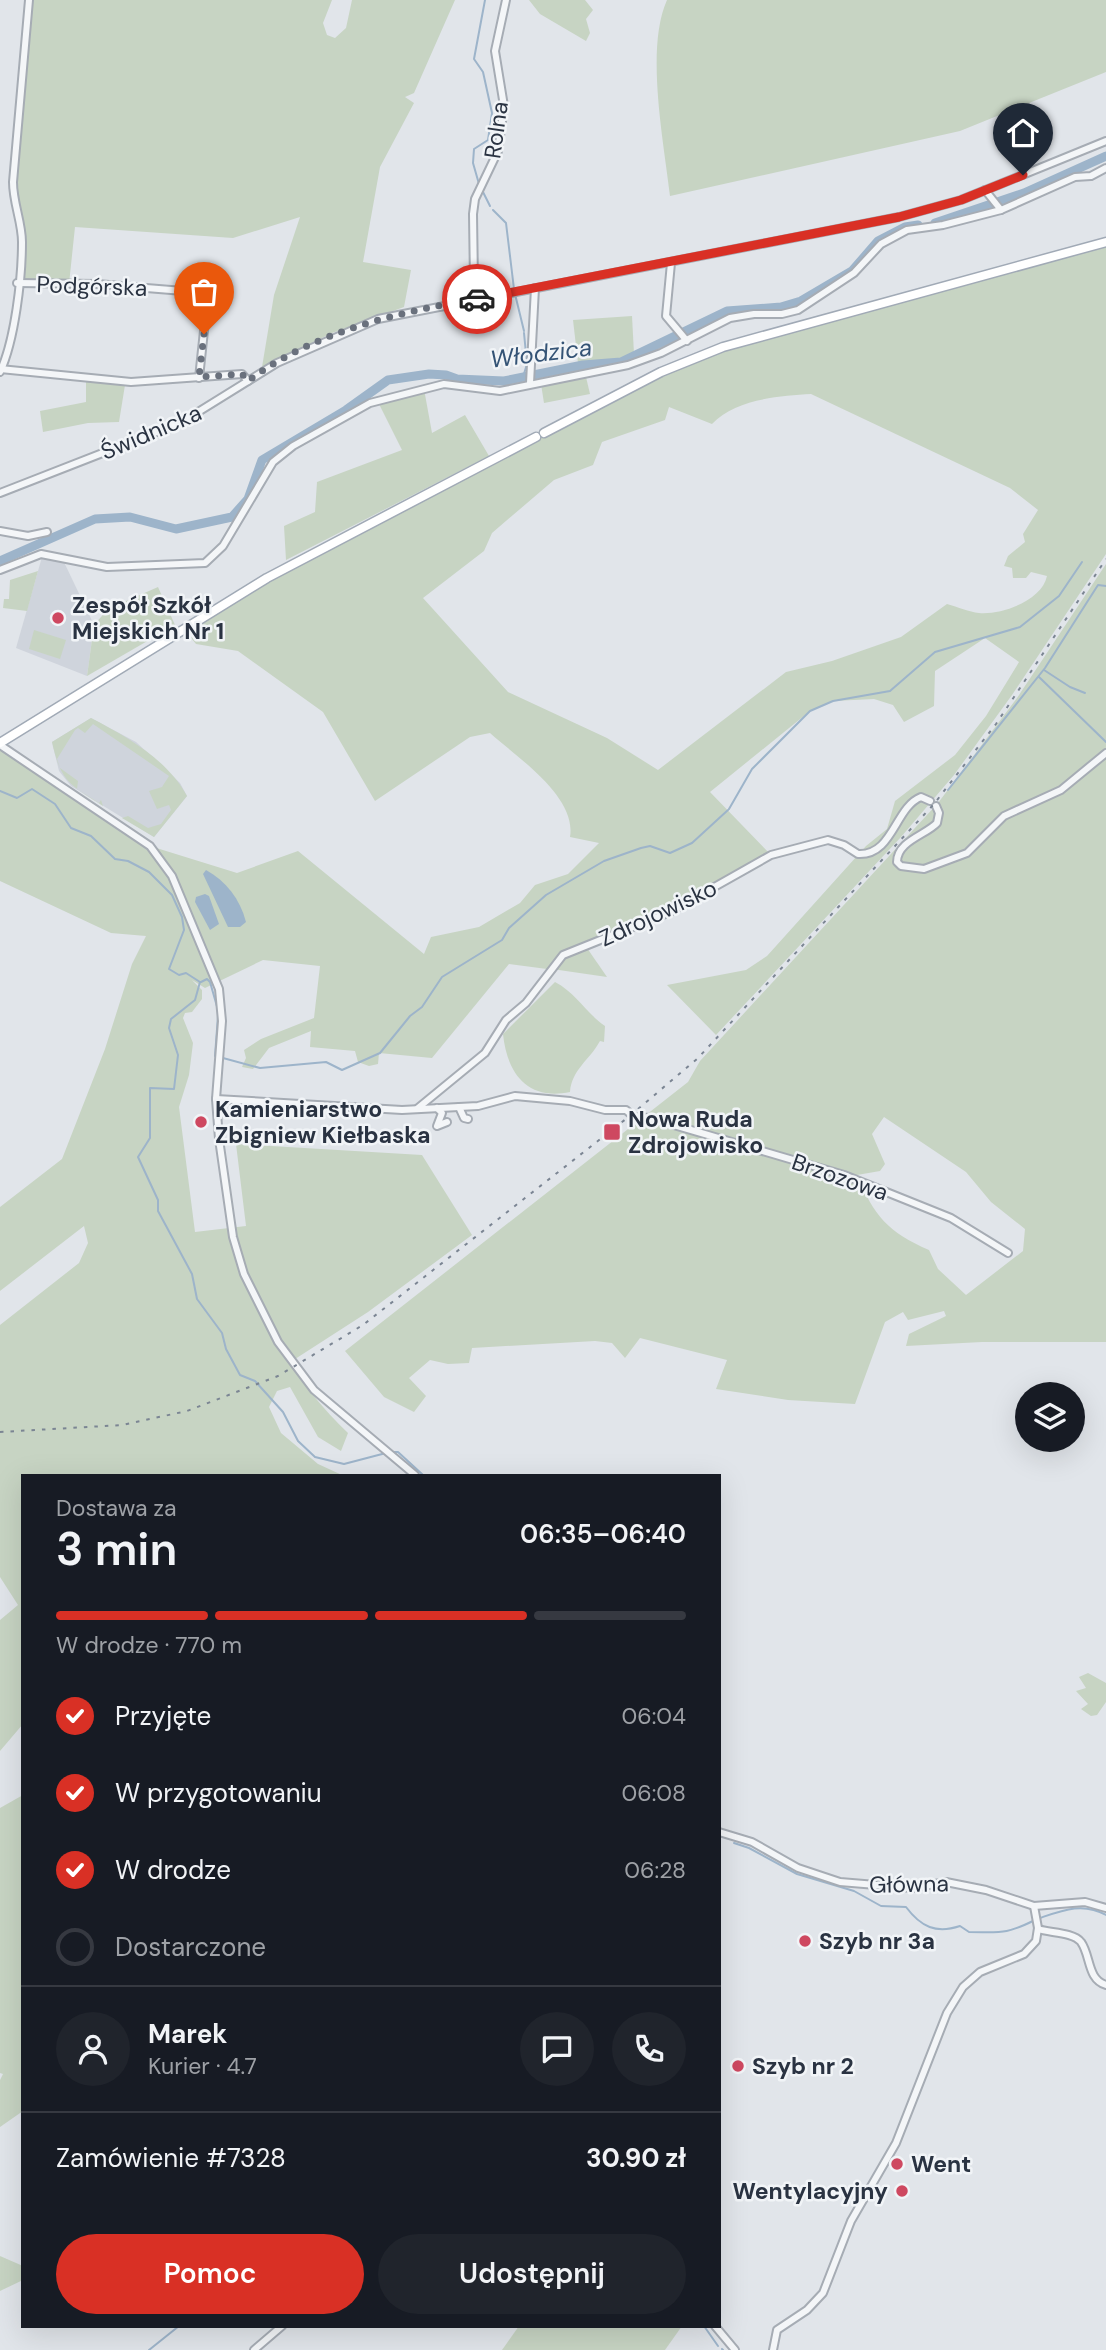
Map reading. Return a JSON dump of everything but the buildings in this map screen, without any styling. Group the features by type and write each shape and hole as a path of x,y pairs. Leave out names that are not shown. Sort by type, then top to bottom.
{"main road":[{"path":"0,744 267,578 661,372 723,347 1106,242"}],"street":[{"path":"29,0 13,182 14,208 22,240 14,329 1,369 131,382 242,374 248,381"},
{"name":"Rolna","path":"477,299 472,214 480,188 498,150 504,106 495,58 506,0"},
{"name":"Świdnicka","path":"0,493 182,422 298,352 378,319 899,217 985,190 1106,141"},
{"path":"0,570 45,554 107,567 205,562 223,546 249,506 263,474 273,461 293,446 363,407 444,384 494,391 628,365 730,318 754,314 782,314 797,310 854,274 881,244 906,230 943,225 998,209 1075,177 1091,176 1106,168"},
{"path":"985,190 998,209"},
{"path":"671,263 665,312 686,340"},
{"name":"Podgórska","path":"17,283 97,284 208,293 199,377"},
{"path":"530,382 535,288"},
{"path":"0,531 29,536 47,532"},
{"path":"0,744 150,846 166,863 219,989 222,1021 216,1099 232,1228 240,1262 278,1342 314,1390 414,1474"},
{"name":"Zdrojowisko","path":"418,1108 485,1053 506,1020 526,1003 563,956 670,912 782,852 828,840 858,854 868,852 895,831 910,803 921,797 933,803 939,813 937,823 917,835 899,853 897,862 904,868 918,870 967,853 998,821 1061,790 1106,753"},
{"name":"Brzozowa","path":"459,1107 515,1096 570,1101 604,1110 626,1110 634,1117 650,1118 860,1181 951,1218 1008,1253"},
{"path":"216,1099 391,1110 459,1107 464,1118 468,1119"},
{"path":"437,1108 442,1113 438,1126 447,1122"},
{"name":"Główna","path":"721,1833 758,1846 798,1868 840,1882 912,1888 953,1882 1034,1906 1085,1902 1106,1908"},
{"path":"773,2350 777,2330 807,2310 823,2293 851,2221 896,2143 947,2013 963,1987 980,1972 1024,1954 1036,1941 1034,1906"},
{"path":"1037,1923 1071,1935 1081,1942 1092,1973 1106,1984"},
{"path":"254,2350 280,2328"},
{"path":"717,2328 734,2350"}],"shaded area":[{"name":"Zespół Szkół Miejskich Nr 1","path":"42,557 63,560 94,625 87,676 16,648"},
{"path":"91,718 136,742 180,783 187,796 154,837 71,786 59,771 52,742"}],"green space":[{"path":"29,0 332,0 323,23 327,35 335,38 346,28 352,0 455,0 414,93 405,97 414,103 380,167 363,262 411,270 404,307 332,333 262,367 274,295 300,217 233,238 75,227 69,284 17,283 22,240 14,208"},
{"path":"529,0 585,0 593,10 586,19 590,33 586,41 540,14"},
{"path":"667,0 1106,0 1106,72 960,131 670,196 657,69 657,44"},
{"path":"1106,246 1106,554 1012,695 954,775 901,837 716,1035 667,985 746,970 767,956 866,846 887,829 895,801 955,755 986,716 1019,662 985,638 935,671 934,706 904,722 893,705 874,699 833,701 810,711 710,792 771,855 694,900 564,952 547,969 509,964 432,1058 379,1053 378,1064 369,1066 358,1062 355,1051 310,1047 311,1031 269,1048 253,1069 242,1067 246,1058 244,1050 261,1039 314,1018 320,966 263,960 205,988 192,980 202,990 202,999 192,1012 185,1013 183,1018 193,1043 189,1075 179,1107 195,1232 246,1226 236,1144 422,1155 472,1235 368,1312 292,1361 285,1353 314,1396 348,1433 341,1451 318,1437 290,1387 277,1391 269,1407 281,1433 318,1464 340,1474 21,1474 21,1726 0,1751 0,1620 18,1605 0,1577 0,1325 79,1263 88,1243 84,1226 0,1291 0,1207 62,1159 105,1049 132,964 146,936 111,933 0,881 0,745 150,846 237,873 298,851 424,954 431,937 479,927 520,903 535,885 568,874 599,843 570,837 570,822 564,807 543,779 490,733 470,737 375,801 323,712 238,651 196,644 184,629 267,578 344,542 544,433 548,436 662,376 725,351","holes":["811,394 1010,488 1038,510 1023,534 1025,542 1008,556 1004,566 1012,568 1013,578 1026,578 1031,572 1047,576 1044,585 1030,599 989,613 947,604 901,637 832,661 786,672 658,770 607,738 508,692 423,598 484,551 492,533 554,480 593,465 602,442 665,420 669,407 712,424 733,409 758,400"]},
{"path":"632,316 634,354 630,359 583,365 578,363 573,320"},
{"path":"586,377 590,394 544,403 541,384"},
{"path":"86,381 125,385 119,422 88,423 43,432 40,411 86,402"},
{"path":"424,389 432,433 465,415 489,456 286,560 284,526 315,512 317,482 402,450 377,400"},
{"path":"1106,564 1106,1342 982,1342 906,1346 909,1334 946,1316 944,1311 908,1320 903,1312 885,1322 855,1404 788,1400 716,1389 727,1360 640,1338 625,1358 612,1343 595,1341 472,1348 469,1363 448,1364 430,1360 409,1378 426,1396 414,1412 384,1397 345,1351 688,1082 700,1061 938,803 1017,698","holes":["884,1117 966,1172 991,1202 1025,1229 1023,1251 966,1295 938,1269 929,1250 903,1236 884,1221 876,1212 857,1175 880,1171 885,1164 872,1134"]},
{"path":"38,571 27,611 3,608 4,599 9,599 10,580"},
{"path":"158,587 175,625 87,676 94,625 108,609"},
{"path":"34,630 66,640 60,659 29,649"},
{"path":"91,718 145,750 169,771 187,796 154,837 122,818 128,816 148,828 161,824 171,810 169,805 157,809 149,791 162,787 169,776 93,724 85,733 78,728 75,730 57,759 60,767 55,755 52,742"},
{"path":"60,768 78,781 77,789 68,781"},
{"path":"587,948 607,977 552,969 561,961"},
{"path":"555,982 605,1026 604,1042 600,1041 577,1071 570,1092 555,1094 531,1088 522,1081 509,1061 503,1034"},
{"path":"1088,1673 1106,1683 1106,1702 1097,1715 1091,1716 1081,1709 1088,1704 1076,1691 1086,1688 1079,1677"},
{"path":"21,1796 21,2112 0,2127 0,2080 3,2074 0,2073 0,1808"},
{"path":"0,2256 21,2265 21,2281 0,2291"},
{"path":"518,2328 681,2328 665,2350 502,2350"}],"water":[{"path":"206,870 220,880 236,898 246,922 240,927 228,927 203,874"},
{"path":"205,894 209,896 219,924 210,930 195,902 196,897"}],"waterway":[{"path":"479,184 473,163 474,149 488,140 492,113 483,72 474,59 485,0"},
{"name":"Włodzica","path":"935,223 1024,193 1106,156"},
{"path":"483,192 490,206"},
{"path":"493,210 506,223 514,289"},
{"name":"Włodzica","path":"0,561 95,519 130,517 176,529 232,517 248,499 262,460 346,410 388,380 429,374 457,379 504,381 583,365 621,362 727,311 781,307 801,301 852,271 878,241 905,227 918,225"},
{"path":"515,294 524,331"},
{"path":"523,377 527,364 524,333"},
{"path":"729,809 752,769 810,711 833,701 890,691 935,652 1020,627 1059,596 1082,562"},
{"path":"948,790 1045,668 1098,585 1106,586"},
{"path":"1044,670 1070,687 1085,693"},
{"path":"1039,677 1106,742"},
{"path":"0,791 17,798 32,789 55,804 71,828 91,836 115,859 128,861 149,872 172,895 182,917 184,930 169,969 179,975 186,973 200,982"},
{"path":"223,1058 260,1068 326,1062 342,1070 380,1053 410,1016 422,1007 442,977 502,940 509,928 546,895 604,861 650,846 670,853 692,843 728,810"},
{"path":"201,982 207,979 210,982 218,1010"},
{"path":"200,982 195,1000 171,1019 169,1028 178,1055 174,1089 150,1088 150,1138 138,1157 158,1200 158,1211 192,1274 197,1299 222,1333 226,1349 240,1375 255,1381 283,1412 298,1441 315,1457 344,1464 386,1453"},
{"path":"215,1056 218,1016"},
{"path":"391,1452 398,1452 422,1474"},
{"path":"734,1843 749,1848 797,1874 854,1891 881,1906 906,1907 917,1920 936,1929 960,1926 969,1932 1002,1932 1035,1920"},
{"path":"1040,1918 1081,1908 1106,1915"},
{"path":"149,2350 176,2328"},
{"path":"705,2328 718,2346"}],"railway":[{"path":"0,1432 122,1425 187,1411 278,1376 363,1325 631,1115 698,1058 934,804 996,724 1106,559"}],"way so far":[{"path":"204,334 199,377 242,374 248,381 298,352 378,319 477,299"}],"place":[{"name":"Zespół Szkół Miejskich Nr 1","path":"58,618"},
{"name":"Kamieniarstwo Zbigniew Kiełbaska","path":"201,1122"},
{"name":"Nowa Ruda Zdrojowisko","path":"612,1132"},
{"name":"Szyb nr 3a","path":"805,1941"},
{"name":"Szyb nr 2","path":"738,2066"},
{"name":"Went","path":"897,2164"},
{"name":"Wentylacyjny","path":"902,2191"}],"route":[{"path":"477,299 899,217 961,200 1023,175"}]}
